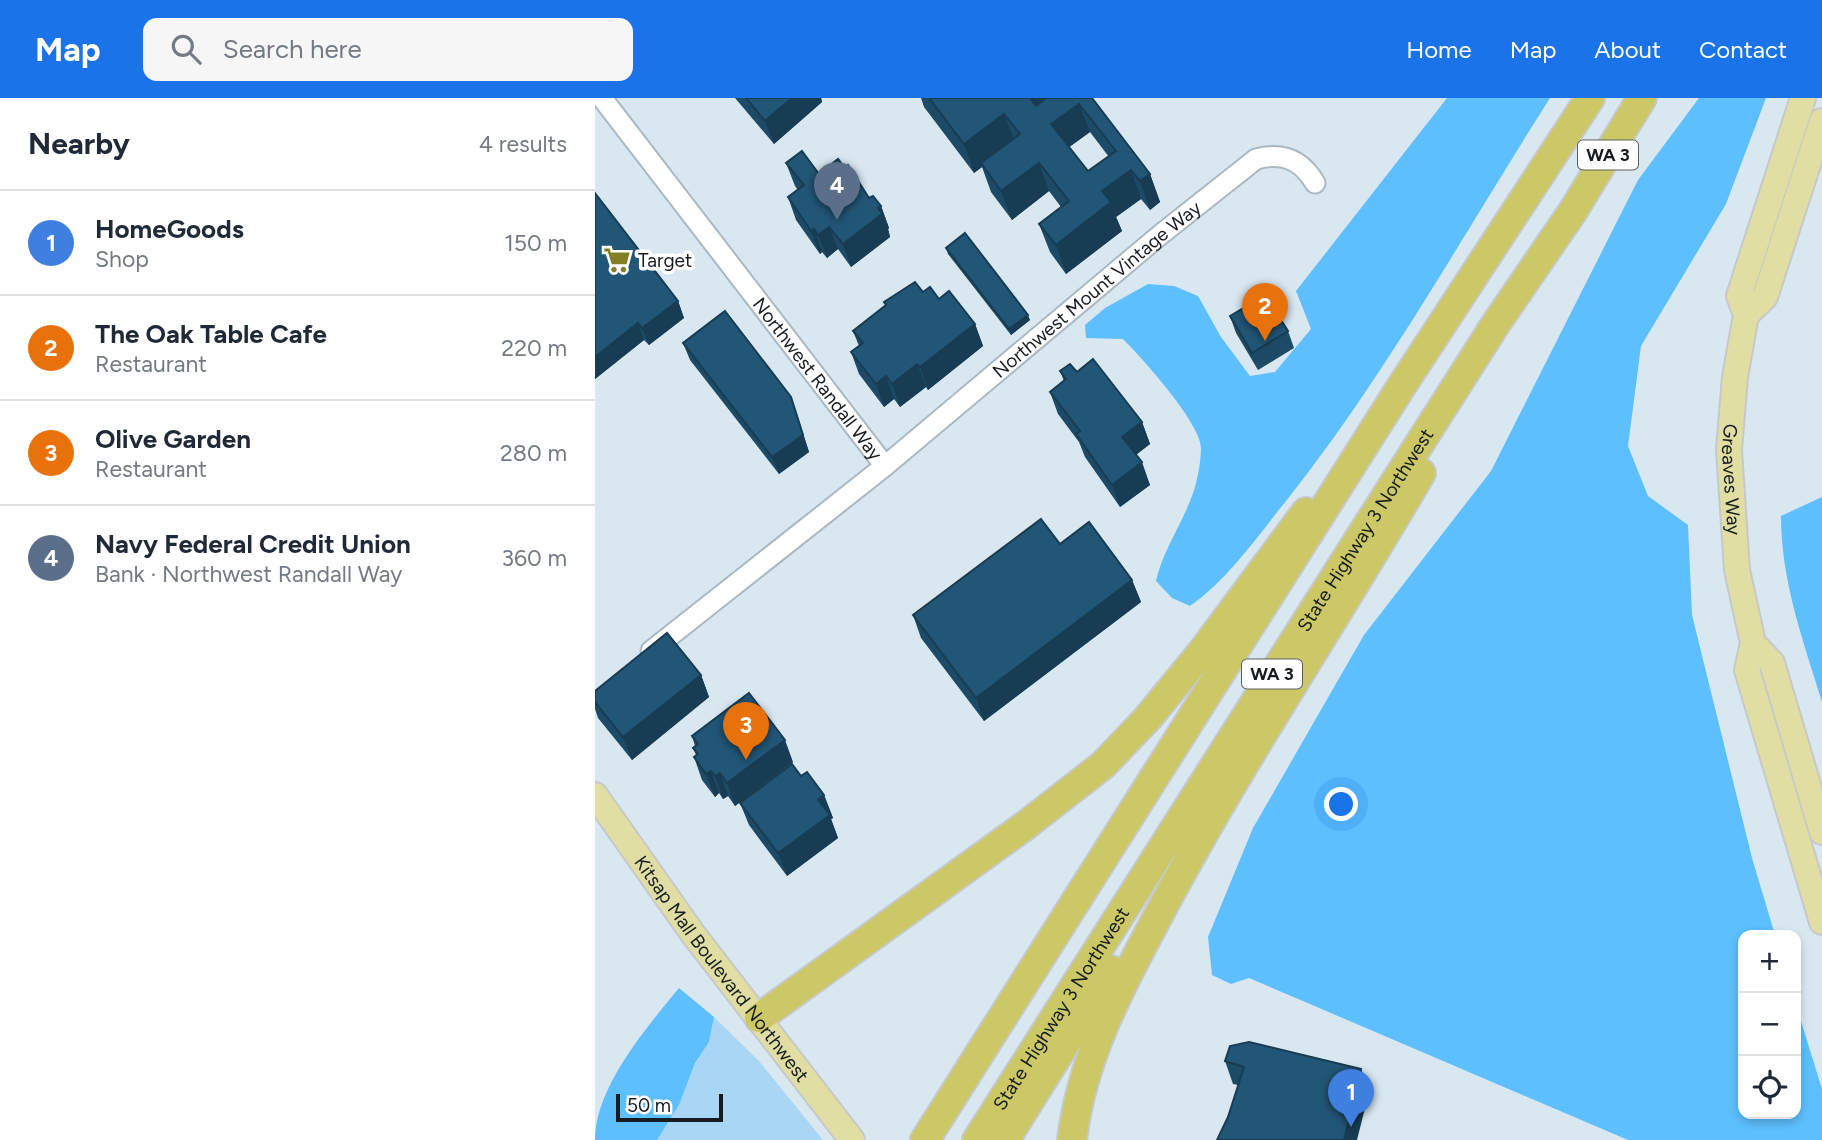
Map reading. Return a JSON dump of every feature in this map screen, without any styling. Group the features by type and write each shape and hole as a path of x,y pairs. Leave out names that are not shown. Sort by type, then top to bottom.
{"highway":[{"name":"WA 3","path":"925,1140 1321,518 1401,387 1590,98"},
{"name":"State Highway 3 Northwest","path":"977,1140 1495,325 1573,211 1642,98"},
{"path":"1005,1140 1117,961 1194,848 1388,531 1573,211"},
{"path":"759,1018 1026,825 1119,750 1202,652 1401,387"},
{"path":"1072,1140 1099,1035 1121,984 1194,848"}],"main road":[{"name":"Greaves Way","path":"1803,98 1739,296 1746,315 1735,377 1730,460 1737,570 1753,643 1747,670 1822,922"},
{"name":"Greaves Way","path":"1746,315 1765,297 1822,121"},
{"name":"Greaves Way","path":"1753,643 1772,663 1822,832"},
{"name":"Kitsap Mall Boulevard Northwest","path":"598,802 693,934 852,1140"}],"street":[{"name":"Northwest Randall Way","path":"602,98 885,466 638,661"},
{"name":"Northwest Mount Vintage Way","path":"885,466 1169,228 1256,159 1274,154 1292,159 1315,183"}],"shaded area":[{"path":"1447,98 1550,98 1391,354 1323,453 1253,543 1217,583 1190,606 1172,598 1156,581 1163,559 1194,491 1201,454 1198,437 1169,391 1123,339 1086,338 1085,325 1105,308 1148,284 1174,286 1198,296 1221,337 1250,376 1275,372 1311,329 1296,291"},
{"path":"1699,98 1766,98 1726,204 1641,346 1628,446 1648,496 1688,525 1692,615 1752,858 1774,930 1738,930 1738,1119 1801,1119 1801,1021 1822,1089 1822,1140 1628,1140 1249,978 1231,984 1212,975 1208,937 1253,828 1364,635 1491,471 1638,180"},
{"path":"1822,497 1822,702 1789,587 1781,516"},
{"path":"679,988 714,1017 709,1042 695,1063 679,1105 657,1140 595,1140 597,1120 613,1079 638,1039"},
{"path":"714,1017 759,1061 823,1140 657,1140 679,1105 695,1063 709,1042"}],"building":[{"path":"746,98 792,98 765,121"},
{"path":"929,98 1030,98 1036,106 1046,98 1092,98 1150,174 1140,181 1131,170 1102,191 1111,202 1056,245 1039,224 1069,201 1039,163 1001,191 981,163 1020,134 1004,114 964,144","holes":["1079,104 1116,151 1088,171 1051,124"]},
{"path":"802,151 819,174 838,159 845,168 848,165 869,198 873,196 881,206 878,208 882,214 843,244 829,227 818,235 814,229 811,231 788,197 804,185 786,163"},
{"name":"Target","path":"595,193 678,301 642,328 638,323 595,357"},
{"path":"965,233 1028,315 1009,329 946,248"},
{"path":"915,282 923,292 930,287 939,299 949,291 975,324 920,367 917,364 892,384 886,376 876,384 851,352 863,343 853,331 886,305 884,302"},
{"path":"1265,295 1288,331 1252,353 1230,316"},
{"path":"725,311 791,397 803,435 772,457 683,343"},
{"path":"1093,359 1142,422 1122,437 1142,462 1112,485 1076,434 1080,431 1050,392 1066,379 1060,371 1070,364 1077,372"},
{"path":"1041,519 1060,544 1089,522 1132,580 976,698 913,615"},
{"path":"667,633 701,675 623,737 595,702 595,691"},
{"path":"749,693 785,740 727,783 720,773 715,776 711,771 706,774 694,757 698,754 693,748 698,744 692,736"},
{"path":"792,764 801,776 807,772 824,795 818,800 830,815 778,853 740,803"},
{"path":"1249,1042 1361,1069 1344,1140 1217,1140 1228,1117 1244,1067 1225,1061 1230,1046"}],"place":[{"name":"Navy Federal Credit Union","path":"837,220"},
{"name":"Target","path":"617,260"},
{"name":"The Oak Table Cafe","path":"1265,341"},
{"name":"Olive Garden","path":"746,760"},
{"name":"HomeGoods","path":"1351,1127"}]}
